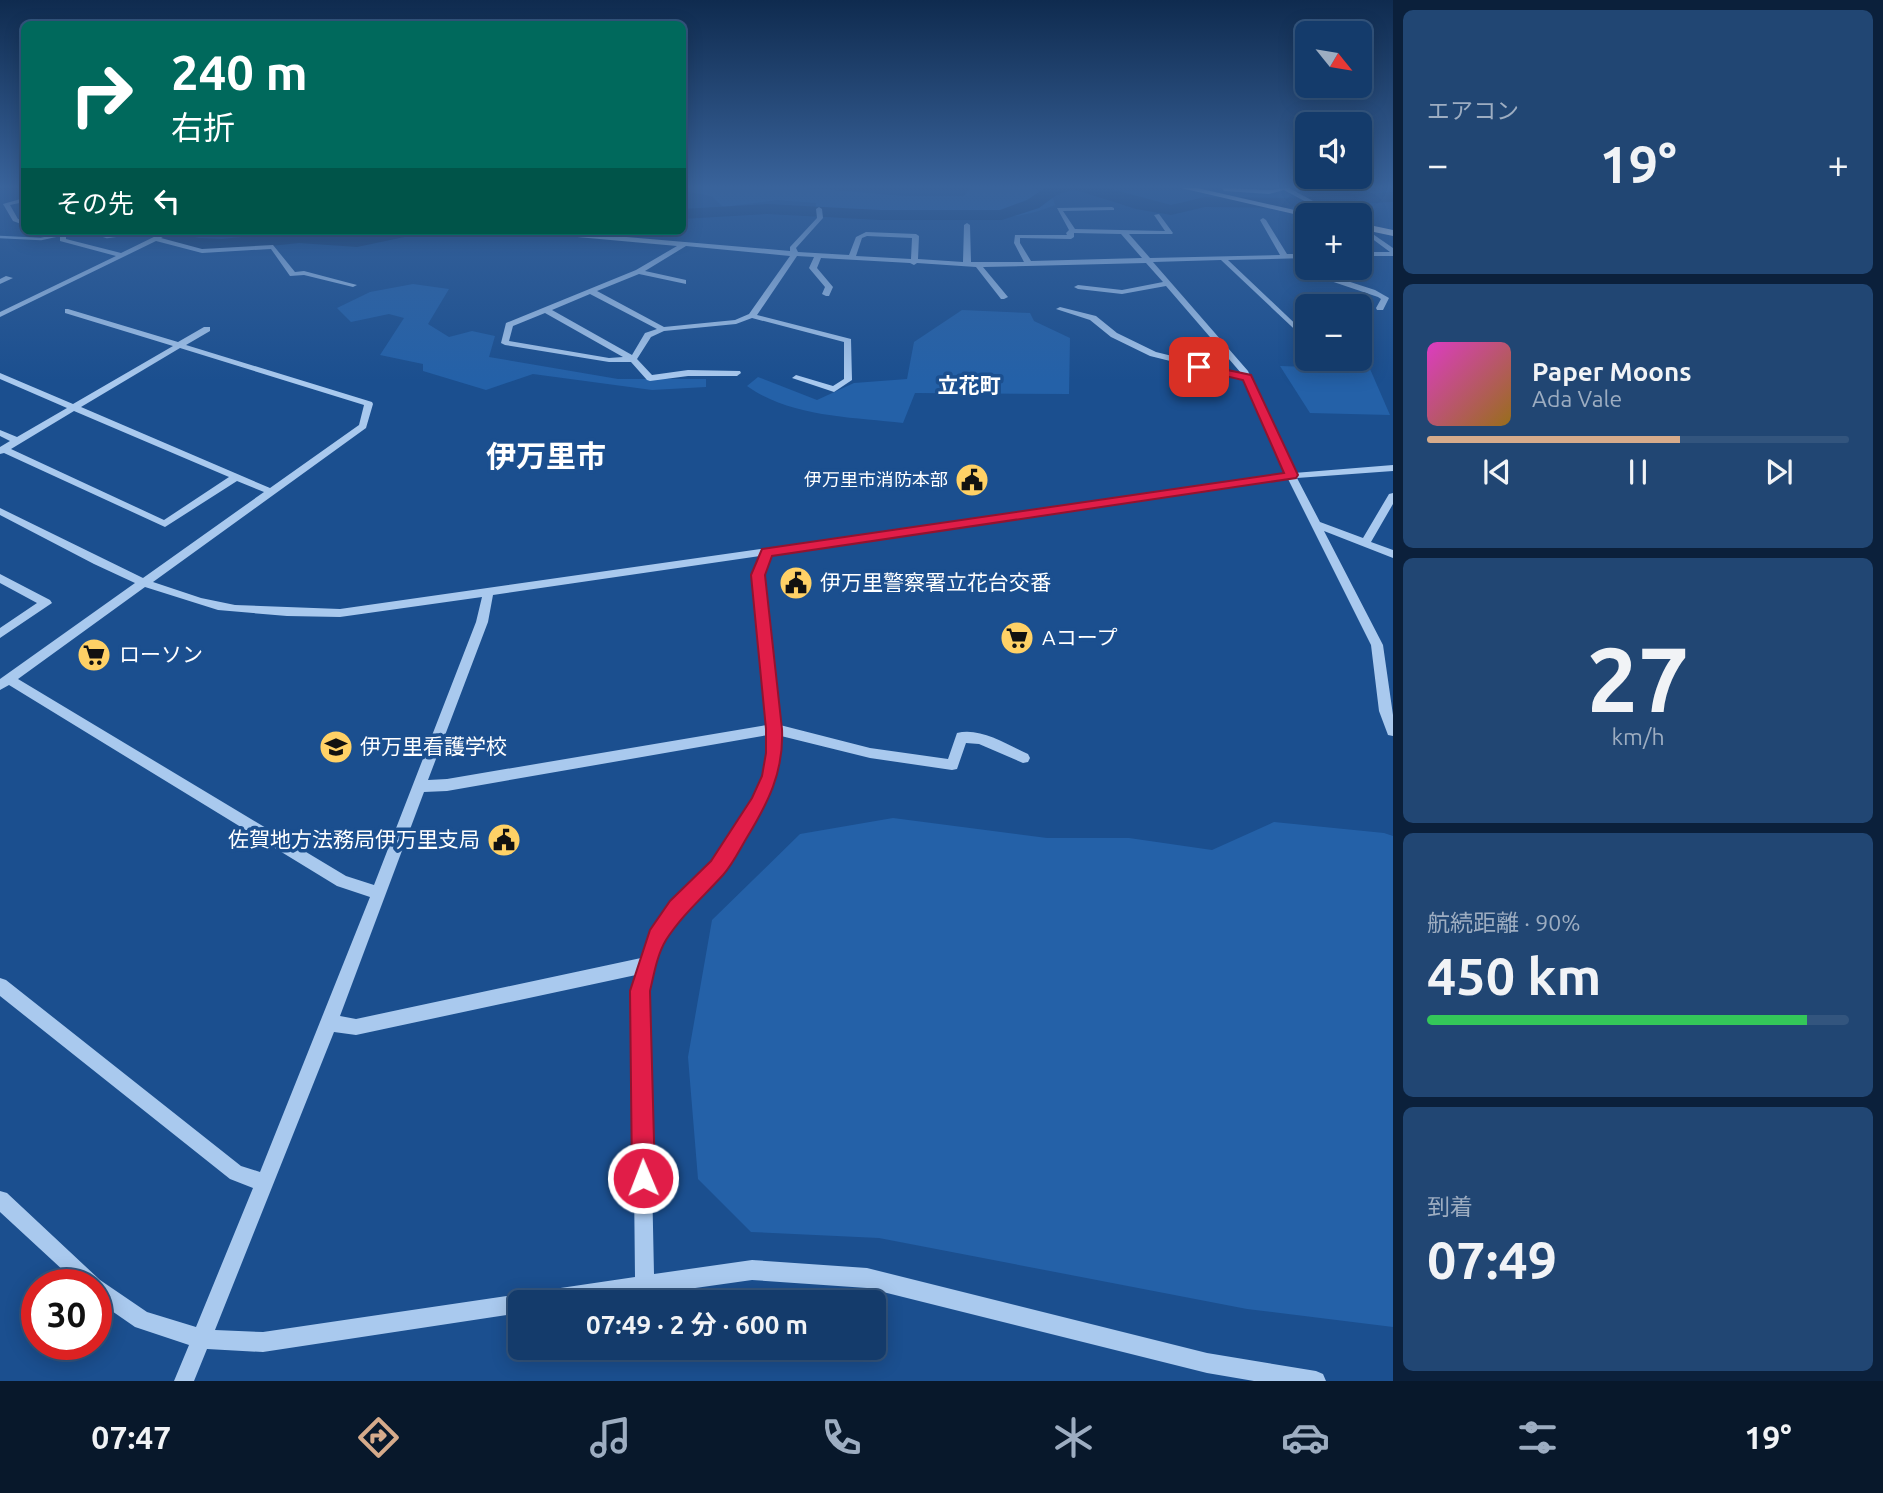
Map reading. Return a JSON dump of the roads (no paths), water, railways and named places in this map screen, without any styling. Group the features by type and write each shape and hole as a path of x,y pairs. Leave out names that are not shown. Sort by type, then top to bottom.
{"street":[{"path":"112,252 122,255"},
{"path":"0,315 127,252"},
{"path":"277,252 293,274 304,272 353,285"},
{"path":"633,359 609,360 505,342 509,325 639,272 671,252"},
{"path":"778,252 967,265 1295,257"},
{"path":"852,258 854,252"},
{"path":"914,252 914,263"},
{"path":"967,252 967,265"},
{"path":"1023,252 1030,264"},
{"path":"1141,252 1247,377 1292,475 1377,645 1393,731"},
{"path":"1283,252 1286,257"},
{"path":"633,359 648,335 663,329 736,322 752,316 795,254"},
{"path":"818,256 813,268 829,287 826,294"},
{"path":"1224,260 1295,328"},
{"path":"978,265 1004,297"},
{"path":"639,272 683,282"},
{"path":"0,282 9,278"},
{"path":"1334,280 1380,293 1385,298 1380,308"},
{"path":"1078,287 1122,292 1168,283"},
{"path":"591,291 663,329"},
{"path":"1060,309 1093,318 1114,335 1153,354 1247,377"},
{"path":"546,310 633,359 650,378 688,373 737,373"},
{"path":"68,311 177,348 369,404 363,426 4,682 342,881 379,893"},
{"path":"752,316 848,341 848,380 834,389 816,386 796,378"},
{"path":"2,450 76,409 207,329"},
{"path":"0,376 272,492"},
{"path":"0,433 18,441"},
{"path":"2,450 165,524 236,477"},
{"path":"0,511 144,583 202,602 261,612 340,612 1292,475 1393,468"},
{"path":"1366,543 1393,496"},
{"path":"1318,525 1393,554"},
{"path":"645,1284 640,991 657,937 677,908 718,867 760,802 770,776 775,753 774,729 758,575 767,552"},
{"path":"0,578 46,603 0,634"},
{"path":"184,1381 329,1023 482,622 488,592"},
{"path":"419,786 447,786 774,729 870,753 952,765 962,737 981,738 1023,758"},
{"path":"329,1023 356,1027 646,965"},
{"path":"0,986 236,1173 265,1183"},
{"path":"0,1200 76,1269"},
{"path":"606,1290 752,1270 867,1278 1207,1363 1316,1381"},
{"path":"112,1299 142,1320 202,1339 263,1342 508,1305"}],"place":[{"name":"伊万里市消防本部","path":"972,480"},
{"name":"伊万里警察署立花台交番","path":"796,583"},
{"name":"Aコープ","path":"1017,638"},
{"name":"ローソン","path":"94,655"},
{"name":"伊万里看護学校","path":"336,747"},
{"name":"佐賀地方法務局伊万里支局","path":"504,840"}],"district":[{"name":"立花町","path":"969,386"},
{"name":"伊万里市","path":"546,457"}]}
